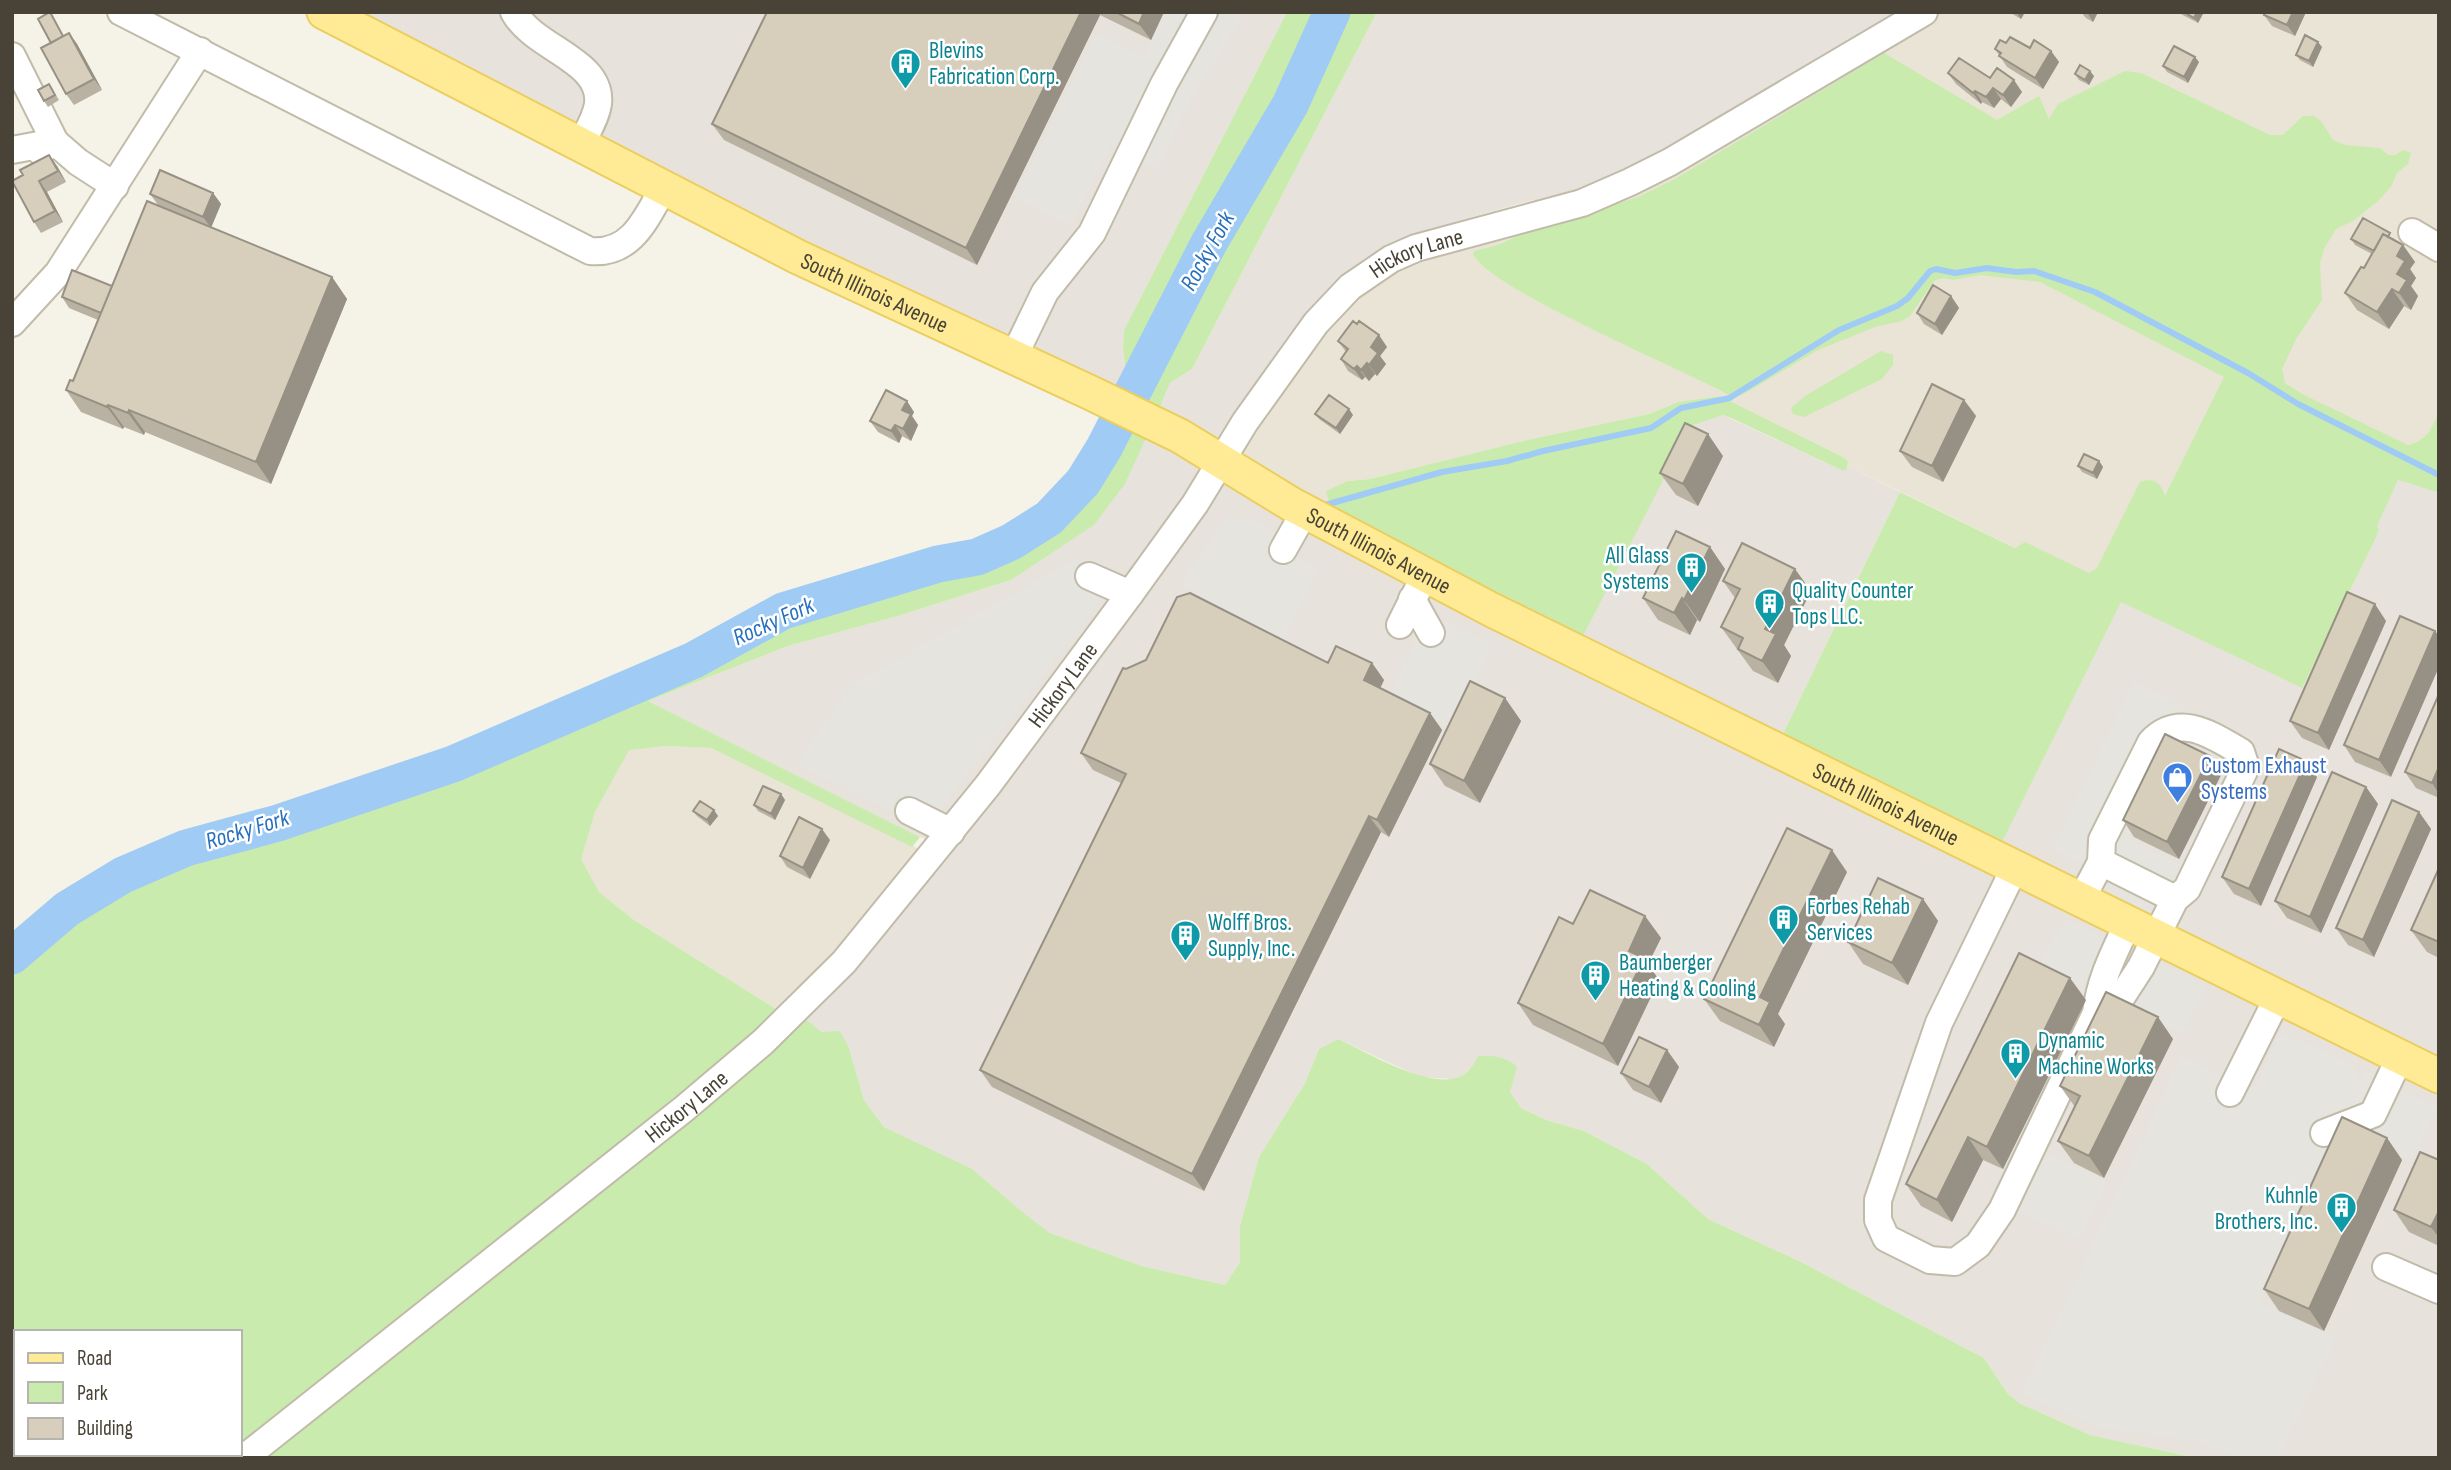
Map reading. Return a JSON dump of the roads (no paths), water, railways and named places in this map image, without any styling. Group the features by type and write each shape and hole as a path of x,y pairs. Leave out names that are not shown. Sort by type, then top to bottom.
{"main road":[{"name":"South Illinois Avenue","path":"324,12 798,257 1170,432 1305,512 1419,587 2015,867 2439,1076"}],"street":[{"path":"121,12 590,251 604,252 619,248 644,223 664,187"},
{"path":"514,12 533,36 581,66 596,84 598,104 581,144"},
{"path":"1013,358 1045,292 1092,233 1164,84 1204,12"},
{"name":"Hickory Lane","path":"244,1458 734,1067 844,962 951,832 1130,594 1195,504 1287,360 1316,323 1350,287 1391,259 1433,242 1582,203 1640,178 1924,12"},
{"path":"12,323 58,273 200,51"},
{"path":"12,56 55,142 78,162 116,186"},
{"path":"12,150 55,142"},
{"path":"12,167 55,142"},
{"path":"2412,232 2439,248"},
{"path":"1283,550 1305,512"},
{"path":"1089,576 1130,594"},
{"path":"1400,625 1419,587"},
{"path":"1419,587 1431,633"},
{"path":"2015,867 1939,1023 1878,1200 1878,1220 1886,1238 1930,1260 1955,1262 1978,1245 2002,1210 2096,1013 2103,975 2142,930 2187,889 2245,771 2241,752 2191,727 2178,726 2164,731 2151,742 2102,841 2101,862 2081,900"},
{"path":"909,811 951,832"},
{"path":"2101,862 2175,899"},
{"path":"2230,1093 2278,997"},
{"path":"2324,1133 2372,1114 2400,1057"},
{"path":"2386,1267 2439,1290"}],"waterway":[{"name":"Rocky Fork","path":"12,956 67,909 123,875 186,848 278,823 453,764 694,660 783,611 938,564 977,557 1011,542 1049,518 1083,482 1104,448 1209,243 1290,105 1332,12"},
{"path":"1731,397 1839,330 1897,306 1908,298 1930,271 1936,269 1955,273 1987,268 2016,272 2034,271 2095,292 2248,373 2298,404 2439,475"},
{"path":"1325,505 1442,472 1507,461 1651,428 1681,408 1730,398"}],"place":[{"name":"Blevins Fabrication Corp.","path":"906,90"},
{"name":"All Glass Systems","path":"1692,595"},
{"name":"Quality Counter Tops LLC.","path":"1769,630"},
{"name":"Custom Exhaust Systems","path":"2178,805"},
{"name":"Forbes Rehab Services","path":"1784,946"},
{"name":"Wolff Bros. Supply, Inc.","path":"1185,962"},
{"name":"Baumberger Heating & Cooling","path":"1596,1002"},
{"name":"Dynamic Machine Works","path":"2015,1080"},
{"name":"Kuhnle Brothers, Inc.","path":"2341,1235"}]}
